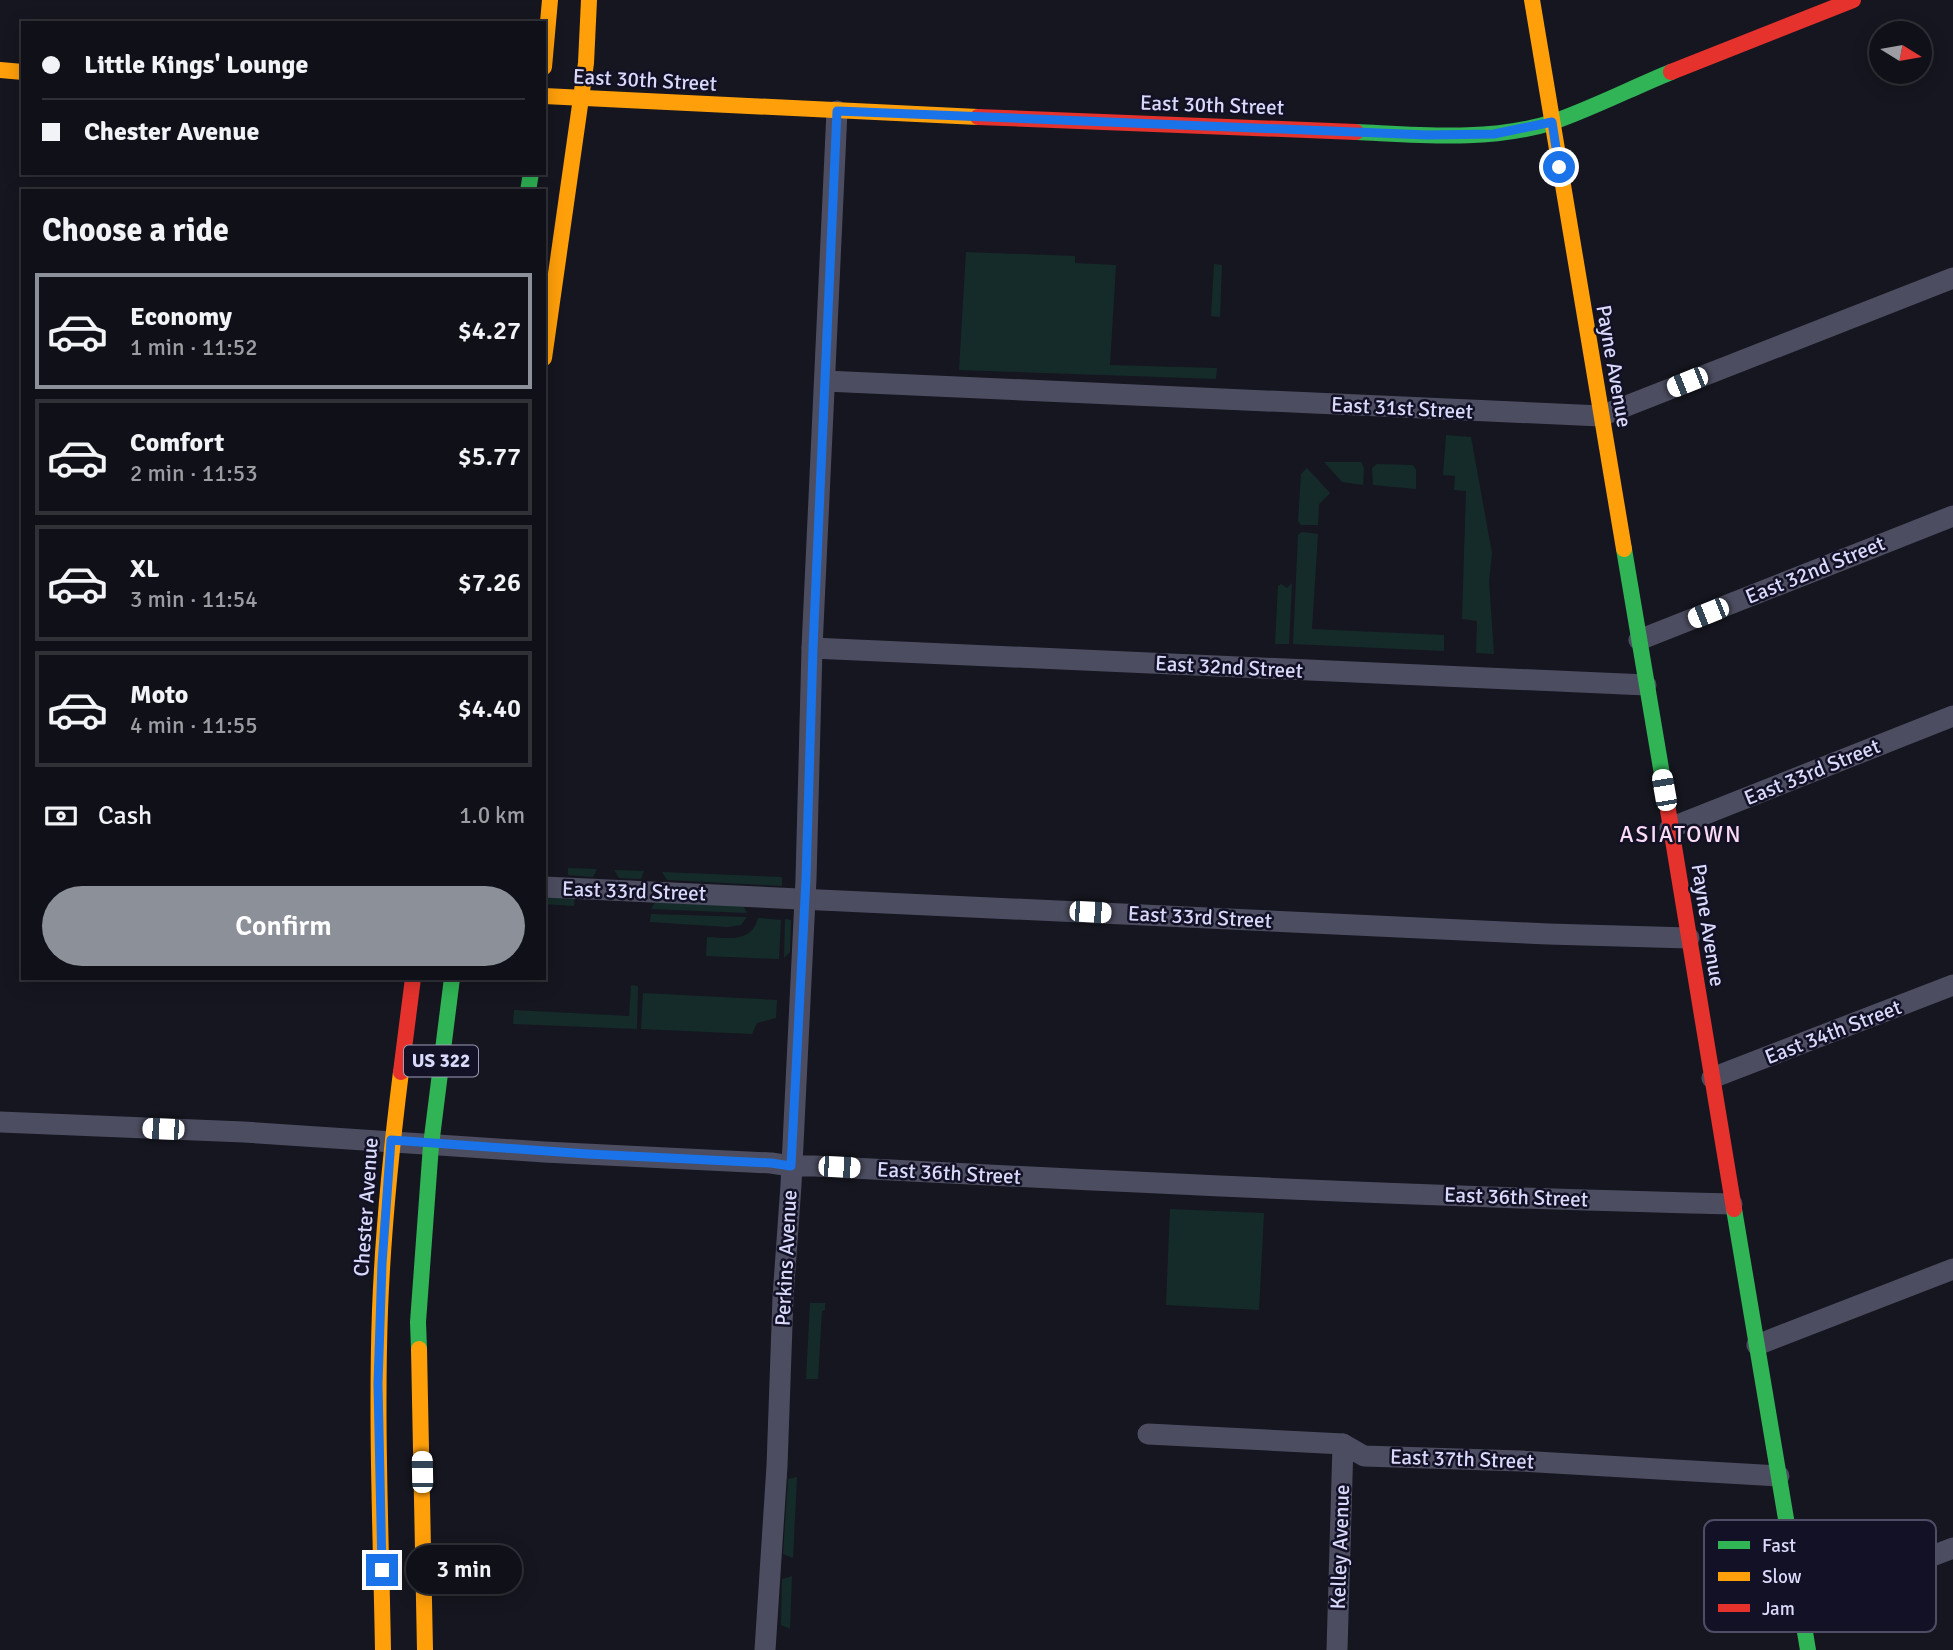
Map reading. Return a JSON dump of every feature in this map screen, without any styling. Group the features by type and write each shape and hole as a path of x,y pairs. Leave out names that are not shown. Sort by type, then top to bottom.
{"main road":[{"path":"546,45 550,0"},
{"path":"546,344 586,63 589,0"},
{"name":"Payne Avenue","path":"1532,0 1731,1204 1786,1520"},
{"name":"East 30th Street","path":"546,96 1427,135 1494,134 1552,122 1853,0"},
{"path":"0,70 21,72"},
{"name":"Chester Avenue","path":"383,1650 378,1384 382,1264 391,1140 413,980"},
{"name":"US 322","path":"425,1650 418,1322 431,1145 452,980"},
{"name":"Payne Avenue","path":"1805,1632 1808,1650"}],"street":[{"name":"Perkins Avenue","path":"765,1650 777,1466 804,898 837,111"},
{"name":"East 31st Street","path":"825,381 1601,416 1953,278"},
{"name":"East 32nd Street","path":"1639,640 1953,516"},
{"name":"East 32nd Street","path":"813,648 1646,685"},
{"name":"East 33rd Street","path":"1670,828 1953,716"},
{"name":"East 33rd Street","path":"546,887 1548,934 1689,938"},
{"name":"East 34th Street","path":"1712,1078 1953,985"},
{"name":"East 36th Street","path":"0,1122 391,1140 431,1145 791,1166 1525,1198 1731,1204"},
{"path":"1757,1345 1953,1269"},
{"name":"East 37th Street","path":"1148,1434 1343,1444 1364,1455 1779,1476"},
{"name":"Kelley Avenue","path":"1337,1650 1343,1444"},
{"path":"1936,1554 1953,1548"}],"green space":[{"path":"966,252 1075,256 1075,263 1116,265 1110,365 1217,368 1216,379 959,370"},
{"path":"1214,264 1222,265 1220,317 1211,316"},
{"path":"1446,435 1471,437 1492,553 1489,581 1494,654 1476,653 1477,621 1462,619 1466,491 1454,490 1455,476 1443,475"},
{"path":"1324,462 1361,462 1364,468 1363,485 1342,482"},
{"path":"1377,464 1413,465 1416,470 1416,489 1373,485 1372,468"},
{"path":"1307,468 1330,493 1319,504 1318,525 1301,525 1298,521 1301,474"},
{"path":"1302,532 1318,534 1312,629 1444,635 1444,651 1293,644 1298,535"},
{"path":"1292,583 1289,644 1275,644 1278,586 1281,584 1287,588"},
{"path":"568,868 597,869 593,877 568,875"},
{"path":"614,870 644,871 641,879 619,878"},
{"path":"662,872 782,877 782,886 667,880"},
{"path":"546,896 575,897 574,906 546,904"},
{"path":"656,901 743,905 747,913 651,909"},
{"path":"651,914 747,917 741,925 728,927 650,922"},
{"path":"758,918 781,920 779,959 706,956 707,937 731,938 745,935 755,926"},
{"path":"785,919 791,920 790,952 784,958"},
{"path":"631,985 638,986 637,1029 513,1024 514,1010 629,1016"},
{"path":"643,993 777,1000 776,1018 757,1023 752,1034 641,1029"},
{"path":"1170,1209 1264,1213 1259,1310 1166,1305"},
{"path":"810,1303 825,1303 825,1310 822,1311 818,1379 806,1379"},
{"path":"797,1477 793,1558 783,1554 788,1479"},
{"path":"792,1576 790,1629 781,1625 782,1579"}],"traffic: fast":[{"path":"1356,132 1455,136 1529,128 1553,122 1671,72"},
{"path":"528,189 531,175"},
{"path":"1624,549 1668,810"},
{"path":"419,1349 418,1322 431,1145 452,980"},
{"path":"1734,1209 1786,1520"},
{"path":"1805,1632 1808,1650"}],"traffic: slow":[{"path":"546,45 550,0"},
{"path":"546,344 586,63 589,0"},
{"path":"1532,0 1624,549"},
{"path":"0,70 21,72"},
{"path":"546,96 978,117"},
{"path":"383,1650 379,1437 380,1310 388,1191 401,1072"},
{"path":"419,1349 425,1650"}],"traffic: jam":[{"path":"1671,72 1853,0"},
{"path":"978,117 1356,132"},
{"path":"1668,810 1734,1209"},
{"path":"401,1072 413,980"}],"district":[{"name":"ASIATOWN","path":"1681,834"}],"route":[{"path":"382,1570 378,1384 382,1264 391,1140 431,1145 791,1166 806,879 813,648 837,111 1427,135 1494,134 1552,122 1559,167"}]}
